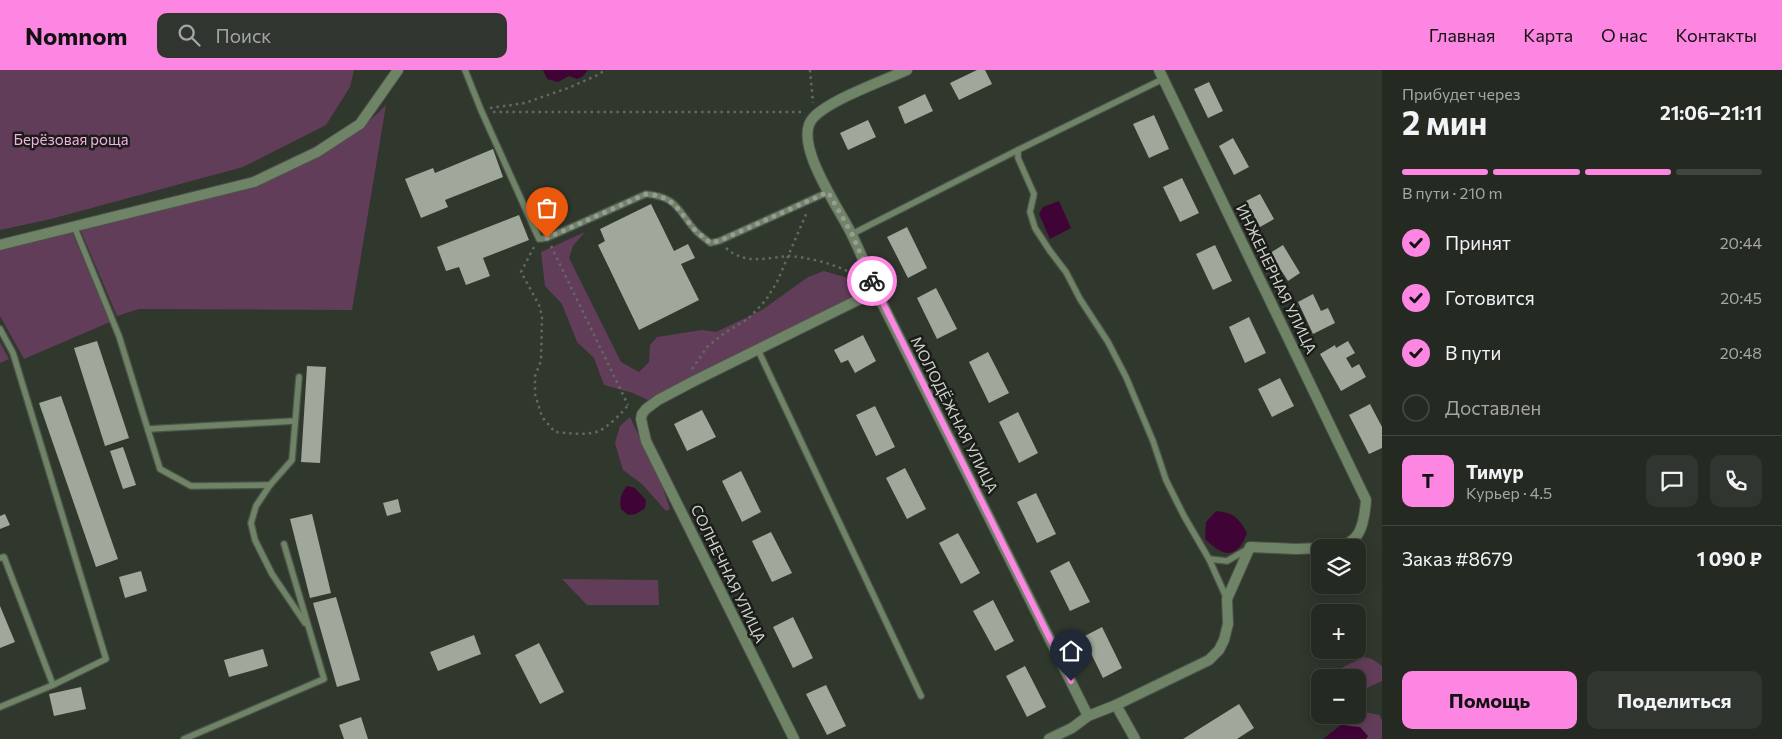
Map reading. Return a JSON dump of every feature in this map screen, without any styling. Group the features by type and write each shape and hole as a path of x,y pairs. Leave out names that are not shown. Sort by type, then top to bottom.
{"street":[{"path":"0,245 254,182 317,152 360,124 398,70"},
{"path":"812,117 832,104 907,70"},
{"name":"ИНЖЕНЕРНАЯ УЛИЦА","path":"1161,75 1366,500 1364,518 1358,537 1355,539"},
{"name":"МОЛОДЁЖНАЯ УЛИЦА","path":"812,117 807,133 808,148 828,192 852,234 876,291 1088,716"},
{"path":"642,417 646,409 682,387 876,291"},
{"name":"СОЛНЕЧНАЯ УЛИЦА","path":"642,417 646,441 794,739"},
{"path":"1049,739 1072,728 1088,716 1116,705 1209,660 1224,640 1228,624 1227,599 1250,547 1311,548"},
{"path":"1116,705 1135,739"}],"lane":[{"path":"465,70 538,239 547,238 646,194 658,195 677,205 696,231 710,243 719,241 828,192"},
{"path":"852,234 1161,75"},
{"path":"1018,150 1018,158 1034,194 1030,212 1035,228 1066,272 1080,299 1108,342 1126,377 1153,441 1166,480 1209,559 1227,599"},
{"path":"74,226 120,336 160,469 191,486 270,485"},
{"path":"0,329 13,354 106,659 53,685 0,707"},
{"path":"758,350 921,696"},
{"path":"299,377 292,460 270,485 256,506 251,523 255,540 272,574 309,629"},
{"path":"148,429 295,421"},
{"path":"184,739 324,680 284,544"},
{"path":"1209,559 1228,561 1250,547"},
{"path":"0,558 4,557 53,685"}],"path":[{"path":"481,110 525,103 568,88 600,74 604,70"},
{"path":"481,110 496,112 812,117 810,70"},
{"path":"682,387 707,347 726,332 748,319 766,300 777,282 813,199"},
{"path":"547,238 628,405 642,417"},
{"path":"538,239 521,272 542,316 541,360 535,376 535,394 542,417 555,432 580,434 599,431 623,412 628,405"},
{"path":"719,241 731,253 756,260 797,256 822,261 851,273 866,296"}],"green space":[{"name":"Берёзовая роща","path":"0,70 354,70 350,87 326,125 243,167 51,219 0,230"},
{"path":"386,105 352,310 139,309 117,316 80,229 256,185 361,129"},
{"path":"72,232 110,322 24,359 0,316 0,248"},
{"path":"585,232 573,246 569,258 621,362 639,372 649,362 650,345 657,337 702,330 716,332 762,310 808,277 824,271 848,278 861,294 650,401 633,393 604,385 594,358 577,342 562,304 545,286 541,252"},
{"path":"0,342 9,359 0,363"},
{"path":"630,417 661,483 670,509 666,511 642,484 623,470 615,443 620,426"},
{"path":"562,579 658,580 659,605 587,605"},
{"path":"1360,659 1372,659 1382,666 1382,681 1366,688 1366,669 1339,669"},
{"path":"1366,712 1379,715 1382,720 1382,739 1366,739 1368,736 1348,726 1349,724 1366,724"}],"shaded area":[{"path":"543,70 588,70 582,77 577,79 569,76 558,82 547,79"},
{"path":"1059,201 1071,228 1050,239 1039,214 1043,207"},
{"path":"627,486 635,488 646,500 645,508 636,514 628,515 621,509 621,497"},
{"path":"1216,511 1235,517 1247,533 1239,548 1234,552 1224,552 1205,539 1206,522"},
{"path":"1341,725 1360,727 1368,736 1366,739 1323,739"}],"building":[{"path":"977,70 985,70 992,84 959,100 950,83"},
{"path":"1209,82 1223,111 1208,118 1194,89"},
{"path":"925,94 933,111 905,124 898,107"},
{"path":"1154,115 1169,149 1149,158 1133,124"},
{"path":"868,120 876,137 848,150 840,133"},
{"path":"1233,138 1249,167 1234,175 1219,146"},
{"path":"493,149 503,177 445,200 448,207 421,218 405,179 433,168 435,173"},
{"path":"1182,178 1199,213 1180,222 1163,187"},
{"path":"1260,194 1274,219 1260,227 1246,201"},
{"path":"651,204 674,251 688,244 695,258 681,264 699,300 639,330 598,245 605,241 600,229"},
{"path":"519,215 529,240 483,258 490,276 466,285 459,267 446,271 437,247"},
{"path":"907,227 927,268 908,278 887,237"},
{"path":"1215,245 1232,281 1213,290 1196,254"},
{"path":"1283,245 1300,273 1288,281 1270,253"},
{"path":"936,288 957,329 937,339 917,298"},
{"path":"1313,294 1321,311 1328,308 1335,323 1313,334 1298,302"},
{"path":"1249,317 1266,353 1245,363 1229,327"},
{"path":"863,335 876,361 855,373 848,360 841,363 834,350"},
{"path":"97,341 129,438 105,446 74,348"},
{"path":"1348,341 1355,353 1346,358 1352,368 1359,364 1366,377 1341,391 1320,354 1335,345 1336,348"},
{"path":"988,352 1009,393 989,403 969,362"},
{"path":"307,366 326,367 320,463 301,462"},
{"path":"1280,378 1294,406 1272,417 1258,389"},
{"path":"61,396 118,559 96,567 39,403"},
{"path":"1370,404 1382,427 1382,448 1369,454 1349,415"},
{"path":"875,406 895,447 876,456 856,415"},
{"path":"702,410 716,437 687,451 674,424"},
{"path":"1018,412 1038,453 1019,463 999,422"},
{"path":"123,447 136,485 123,489 110,451"},
{"path":"905,468 926,509 907,519 886,478"},
{"path":"741,471 761,512 742,522 722,481"},
{"path":"1036,493 1056,534 1037,543 1017,502"},
{"path":"398,499 401,512 387,516 383,503"},
{"path":"5,514 10,525 0,529 0,516"},
{"path":"312,514 331,593 310,598 290,519"},
{"path":"771,532 792,573 772,582 752,541"},
{"path":"958,533 980,573 961,584 939,543"},
{"path":"1069,561 1090,602 1070,611 1050,571"},
{"path":"141,571 147,591 125,598 119,577"},
{"path":"336,597 360,680 337,687 313,603"},
{"path":"993,600 1014,641 995,651 973,611"},
{"path":"0,606 15,642 0,648"},
{"path":"793,617 813,658 793,668 773,627"},
{"path":"1102,627 1122,668 1103,678 1083,637"},
{"path":"474,635 481,654 438,671 430,652"},
{"path":"539,643 564,692 540,704 515,655"},
{"path":"263,649 268,666 229,677 224,660"},
{"path":"1025,666 1046,707 1027,717 1006,676"},
{"path":"826,685 846,726 827,735 806,694"},
{"path":"81,687 86,709 54,716 49,694"},
{"path":"1239,704 1254,728 1237,739 1183,739"},
{"path":"361,717 368,739 344,739 339,725"}],"way so far":[{"path":"547,238 646,194 658,195 677,205 696,231 710,243 719,241 828,192 852,234 872,281"}],"route":[{"path":"872,281 1071,681"}]}
